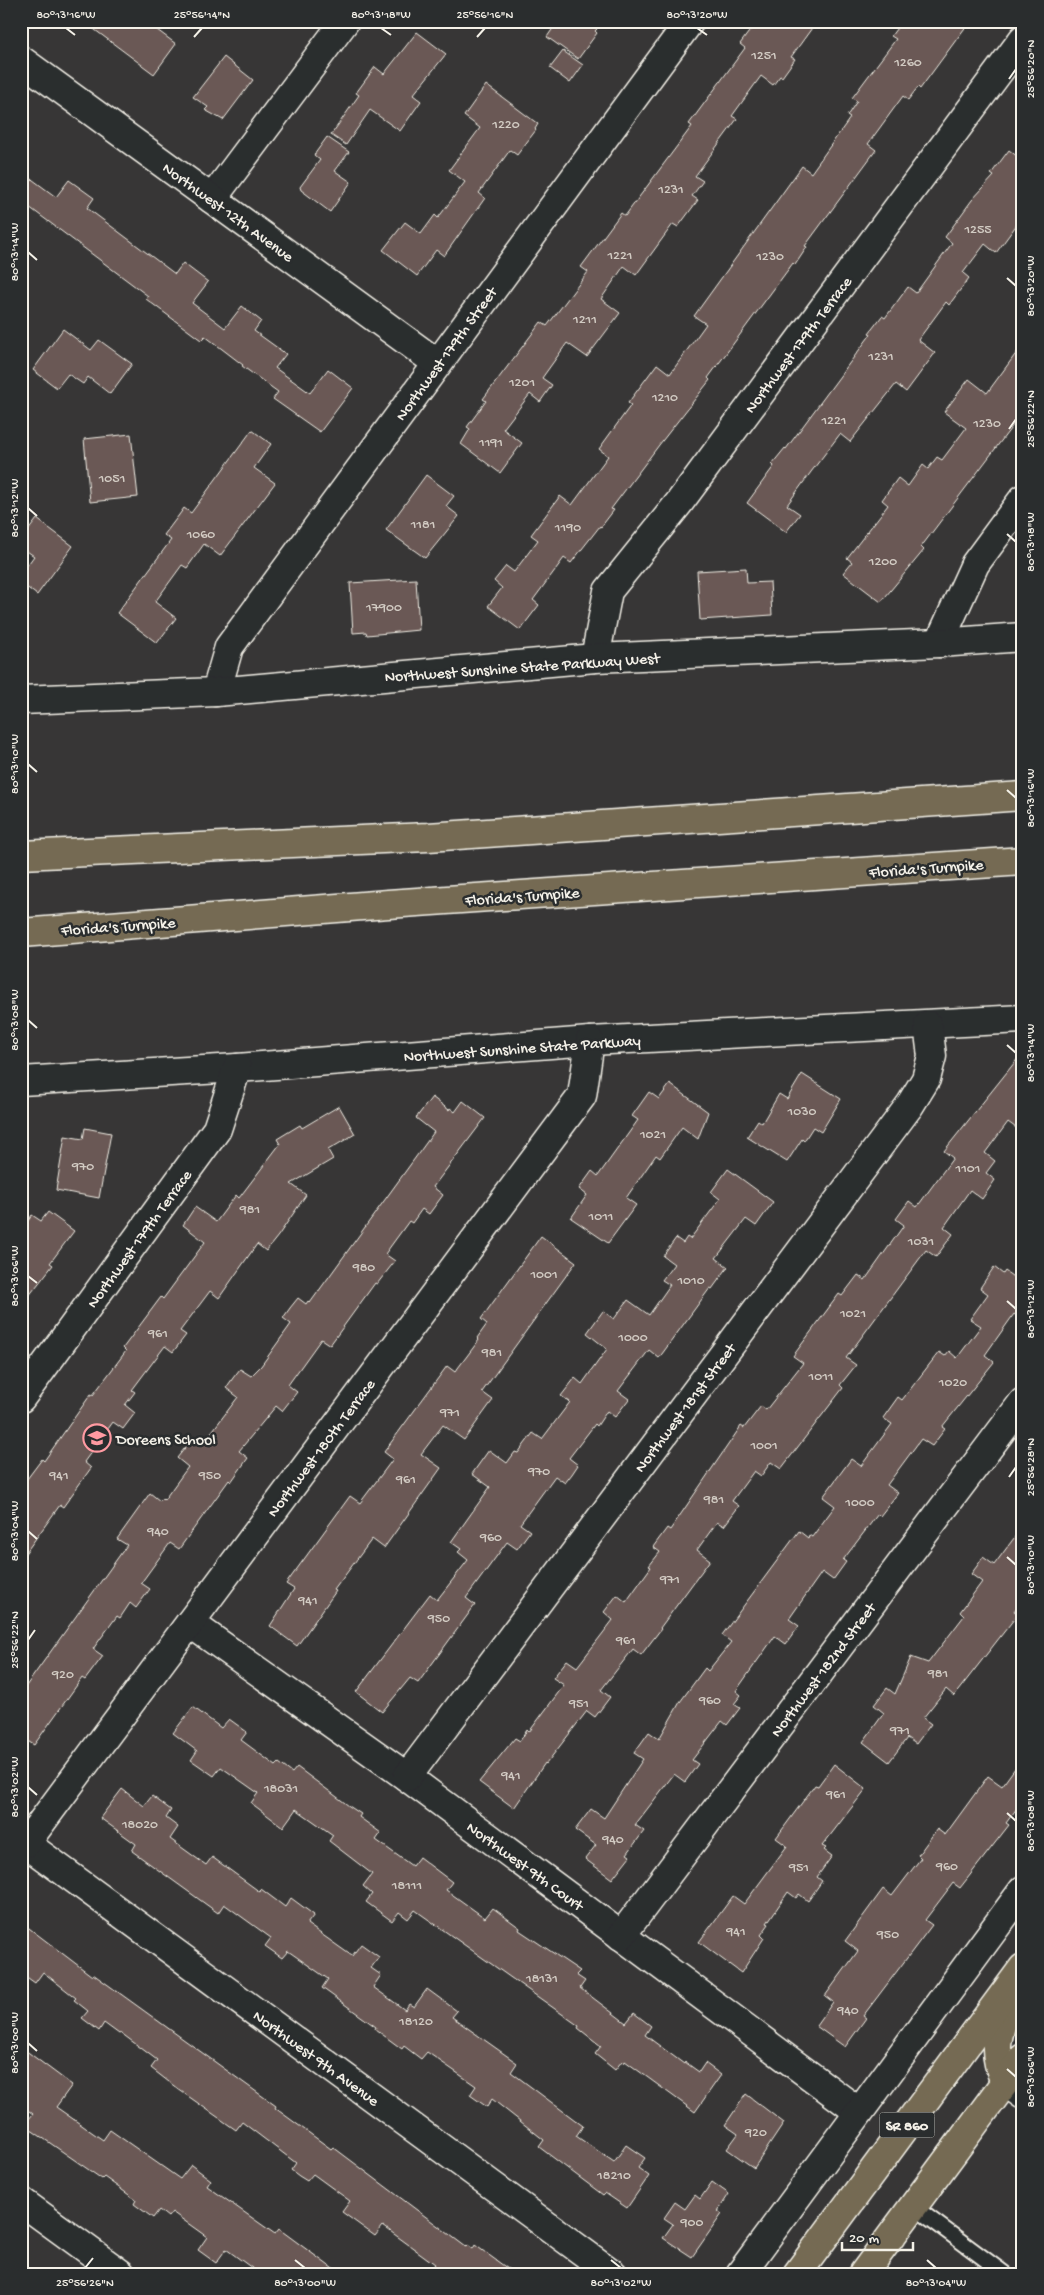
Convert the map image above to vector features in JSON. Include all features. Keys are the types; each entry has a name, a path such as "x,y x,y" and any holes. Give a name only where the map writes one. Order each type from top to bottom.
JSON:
{"main road":[{"path":"21,855 428,837 1023,796"},
{"name":"Florida's Turnpike","path":"21,933 388,904 1023,860"},
{"path":"1014,2089 998,2064 996,2047 1020,1972"},
{"name":"SR 860","path":"797,2274 1020,1972"},
{"name":"SR 860","path":"863,2274 913,2206 1014,2089 1023,2058"}],"street":[{"path":"212,199 345,21"},
{"name":"Northwest 179th Street","path":"216,692 229,647 690,21"},
{"name":"Northwest 179th Terrace","path":"595,658 608,591 679,503 1023,39"},
{"name":"Northwest 12th Avenue","path":"21,60 437,363"},
{"path":"939,644 975,564 1023,499"},
{"name":"Northwest Sunshine State Parkway West","path":"21,700 216,692 595,658 939,644 1023,637"},
{"name":"Northwest Sunshine State Parkway","path":"21,1081 236,1068 590,1042 1023,1020"},
{"name":"Northwest 181st Street","path":"407,1777 910,1105 926,1078 932,1056 928,1025"},
{"name":"Northwest 180th Terrace","path":"24,1842 582,1096 590,1042"},
{"name":"Northwest 179th Terrace","path":"21,1398 217,1129 236,1068"},
{"name":"Northwest 182nd Street","path":"621,1936 1023,1402"},
{"name":"Northwest 9th Court","path":"190,1622 407,1777 859,2112"},
{"name":"Northwest 9th Avenue","path":"24,1842 613,2274"},
{"path":"740,2274 1023,1890"},
{"path":"21,2201 121,2274"}],"lane":[{"path":"913,2206 1005,2274"}],"building":[{"path":"83,21 145,21 176,44 154,74"},
{"path":"558,21 586,21 597,29 595,31 597,33 578,59 547,37"},
{"path":"757,21 817,21 791,57 795,59 782,77 780,76 773,85 761,76 732,116 737,119 695,176 703,181 692,196 698,200 678,227 673,224 636,275 624,266 601,299 620,313 587,357 567,343 542,378 552,385 540,402 530,394 503,429 522,443 500,473 461,444 470,429 467,427 486,401 483,399 541,322 547,326 588,272 581,267 621,213 625,216 692,126 689,124 745,48 740,44"},
{"path":"902,21 970,21 920,89 918,87 908,100 903,96 868,144 876,150 805,246 807,247 795,265 793,263 708,378 710,380 611,509 614,510 601,527 571,563 564,558 533,600 539,605 520,630 488,606 502,588 494,581 506,566 514,572 538,540 531,535 560,496 572,505 608,456 599,449 631,405 628,403 657,364 670,374 706,324 694,316 802,166 811,173 850,118 847,116 857,101 852,98 896,39 891,36"},
{"path":"417,32 446,54 413,95 421,101 400,131 370,110 346,145 331,135 359,95 356,93 375,67 384,74"},
{"path":"563,51 583,65 570,83 550,68"},
{"path":"224,57 253,80 223,120 205,110 208,107 193,97"},
{"path":"486,85 538,124 536,130 517,155 510,150 479,193 485,198 444,256 436,250 417,276 383,250 405,222 421,234 435,215 438,218 465,182 449,170 480,128 464,116"},
{"path":"327,137 349,152 335,171 351,182 330,212 301,190 300,187 320,160 314,155"},
{"path":"1009,150 1023,161 1023,216 996,253 985,244 963,273 969,278 949,305 946,302 918,340 935,353 906,392 896,384 850,442 840,434 811,472 787,505 800,514 786,532 747,503 774,466 772,464 786,449 871,334 869,333 882,316 885,318 908,287 916,293 952,243 945,237 972,200 994,176 991,174"},
{"path":"21,171 56,197 69,180 94,198 87,208 175,274 183,263 208,282 192,303 225,328 242,306 261,321 254,331 286,354 275,368 310,393 328,369 353,388 320,432 273,399 278,392 205,336 201,340 146,299 148,296 21,201"},
{"path":"63,329 91,350 99,340 132,364 110,394 88,377 83,384 68,374 57,388 33,370"},
{"path":"1023,344 1023,412 921,547 924,550 881,602 843,573 852,562 847,558 888,505 882,500 898,478 908,486 923,465 928,469 937,457 942,460 966,428 944,412 969,379 987,393"},
{"path":"252,430 271,444 254,468 275,483 220,556 204,544 187,568 182,565 155,602 176,618 157,643 117,613 171,540 164,535 184,508 191,513"},
{"path":"131,434 138,497 90,502 84,439"},
{"path":"426,475 454,496 446,506 459,516 425,558 386,530"},
{"path":"37,519 73,546 37,595 21,583 21,574 34,556 21,547 21,540"},
{"path":"746,568 747,583 770,582 772,615 700,620 697,571"},
{"path":"416,579 419,630 367,635 366,632 353,633 350,583"},
{"path":"1023,1052 1023,1133 1008,1122 985,1153 995,1161 986,1173 995,1180 982,1199 970,1190 944,1227 953,1234 936,1257 926,1250 846,1358 856,1365 840,1385 843,1388 781,1469 771,1462 761,1476 754,1471 732,1501 739,1506 724,1526 717,1522 697,1550 710,1560 661,1629 641,1655 633,1649 601,1690 610,1697 595,1717 587,1711 545,1763 514,1808 479,1782 515,1738 520,1741 527,1730 529,1732 564,1685 553,1678 567,1660 577,1667 613,1620 604,1612 617,1595 626,1602 660,1552 653,1547 667,1528 670,1530 741,1426 744,1428 761,1406 766,1410 803,1363 793,1356 839,1294 842,1296 858,1275 865,1280 904,1225 896,1219 909,1201 917,1207 953,1158 944,1151"},
{"path":"802,1074 841,1099 821,1132 813,1127 804,1141 802,1139 787,1162 747,1137 758,1120 762,1123 779,1094 787,1099"},
{"path":"670,1084 708,1112 698,1139 682,1127 660,1158 656,1155 626,1198 636,1205 608,1243 571,1218 587,1195 579,1189 592,1171 598,1176 638,1120 632,1116 649,1092 659,1099"},
{"path":"432,1097 449,1110 450,1108 455,1112 463,1101 485,1118 433,1187 443,1195 429,1214 422,1209 412,1223 409,1221 385,1254 395,1261 377,1284 375,1283 330,1345 321,1339 288,1385 297,1392 282,1411 276,1406 239,1451 248,1458 231,1482 229,1480 179,1549 170,1543 141,1583 150,1589 136,1608 130,1603 120,1618 117,1616 93,1649 103,1656 85,1680 82,1678 34,1745 21,1737 21,1693 127,1545 117,1539 150,1493 160,1501 162,1498 164,1500 188,1467 177,1458 192,1439 201,1446 238,1397 226,1388 233,1378 240,1369 251,1376 261,1366 291,1324 283,1318 290,1308 298,1298 306,1304 308,1301 310,1303 434,1132 416,1118"},
{"path":"339,1106 355,1134 328,1150 333,1159 291,1184 306,1195 278,1236 266,1251 257,1244 219,1298 210,1291 180,1331 186,1335 173,1352 165,1346 132,1390 135,1392 125,1405 135,1413 123,1429 113,1422 84,1462 91,1468 63,1507 60,1505 21,1559 21,1487 42,1459 44,1461 91,1394 93,1395 126,1351 123,1348 161,1297 163,1299 205,1242 183,1225 195,1207 216,1222 236,1195 239,1198 280,1144 277,1139 300,1125 302,1128"},
{"path":"85,1128 111,1133 99,1198 56,1190 65,1136 83,1139"},
{"path":"728,1169 773,1202 756,1226 746,1219 716,1258 728,1267 712,1289 710,1288 659,1358 649,1350 618,1391 629,1399 615,1417 607,1411 597,1426 595,1424 569,1458 578,1465 572,1474 565,1483 555,1476 520,1524 530,1531 517,1549 507,1542 466,1598 475,1605 418,1683 410,1678 382,1712 356,1692 430,1594 437,1600 468,1560 458,1552 461,1549 451,1542 490,1487 472,1474 489,1450 507,1463 515,1452 518,1453 533,1433 542,1439 570,1402 561,1396 575,1378 582,1384 607,1349 587,1333 603,1311 614,1319 628,1300 649,1315 670,1285 662,1280 674,1264 663,1256 676,1238 683,1243 687,1237 690,1239 720,1199 711,1192"},
{"path":"48,1212 74,1231 50,1263 53,1265 21,1306 21,1231 32,1215 41,1221"},
{"path":"541,1236 576,1262 482,1392 493,1400 464,1440 443,1425 421,1454 441,1468 384,1548 372,1539 334,1590 336,1591 297,1646 270,1626 294,1589 286,1584 350,1496 360,1503 393,1459 384,1452 447,1366 455,1372 479,1340 477,1338 487,1324 481,1319"},
{"path":"994,1267 1003,1274 1005,1271 1023,1284 1023,1320 1014,1314 985,1355 994,1362 942,1427 945,1429 932,1446 921,1439 887,1485 898,1493 880,1516 878,1514 843,1560 846,1562 833,1580 822,1572 789,1619 799,1626 786,1644 775,1636 736,1691 741,1695 734,1704 740,1708 727,1725 722,1721 692,1760 698,1764 685,1782 674,1774 635,1825 644,1831 627,1854 630,1856 612,1879 585,1859 596,1845 575,1830 591,1809 604,1818 643,1759 634,1753 649,1732 659,1739 680,1702 705,1668 708,1671 731,1642 722,1635 799,1531 808,1538 809,1535 812,1537 835,1506 823,1497 851,1459 861,1466 892,1424 883,1418 898,1397 902,1400 939,1352 945,1356 949,1351 957,1358 981,1326 970,1319 988,1294 980,1288"},
{"path":"1023,1526 1023,1599 1014,1611 1018,1614 954,1696 946,1689 923,1718 931,1724 916,1744 907,1738 889,1762 863,1742 884,1713 874,1705 887,1688 895,1694 911,1657 928,1663 964,1616 960,1612 982,1582 971,1574 983,1557 994,1565"},
{"path":"193,1707 221,1728 229,1719 247,1732 241,1740 276,1766 279,1763 292,1773 297,1767 361,1814 359,1817 381,1833 376,1840 412,1866 419,1857 452,1882 446,1890 485,1918 493,1908 520,1928 519,1930 580,1971 576,1975 585,1981 580,1988 626,2023 634,2013 651,2026 645,2035 684,2064 685,2062 699,2072 705,2063 721,2075 695,2112 625,2061 624,2063 622,2061 615,2070 595,2054 601,2046 578,2028 579,2026 415,1910 408,1919 399,1912 392,1921 366,1902 372,1894 363,1886 372,1874 329,1841 333,1835 296,1809 283,1827 251,1803 258,1793 221,1767 214,1776 191,1760 197,1751 173,1733"},
{"path":"1023,1757 1023,1800 1006,1823 1009,1825 960,1888 953,1883 925,1920 932,1925 863,2016 866,2018 845,2047 816,2026 833,2002 825,1996 858,1951 845,1941 883,1889 892,1896 921,1858 918,1855 937,1829 945,1835 988,1776 1002,1786"},
{"path":"834,1764 866,1789 822,1846 832,1856 817,1877 822,1881 808,1901 799,1894 796,1898 788,1892 767,1923 769,1924 761,1935 764,1938 741,1973 699,1942 733,1896 744,1904 787,1846 776,1838 815,1785 818,1786"},
{"path":"122,1789 144,1806 152,1796 171,1810 166,1818 178,1827 170,1839 206,1865 212,1857 260,1892 261,1889 285,1907 291,1898 314,1915 307,1924 352,1956 361,1944 379,1957 371,1968 381,1975 373,1987 405,2010 409,2004 414,2007 427,1989 457,2011 452,2017 517,2063 511,2072 583,2126 576,2136 614,2162 626,2145 645,2158 638,2168 649,2176 627,2208 605,2193 603,2195 539,2147 544,2140 492,2099 487,2107 470,2095 476,2086 427,2052 421,2059 404,2046 402,2049 375,2029 376,2027 322,1988 328,1979 288,1951 282,1958 265,1946 271,1938 224,1904 218,1913 132,1851 136,1844 100,1818"},
{"path":"21,1922 92,1976 93,1974 276,2106 275,2108 331,2149 333,2147 466,2247 468,2245 473,2249 475,2245 515,2274 428,2274 435,2264 383,2226 375,2236 342,2212 350,2201 313,2174 307,2181 299,2176 291,2170 296,2163 242,2122 236,2130 178,2089 151,2068 157,2060 121,2033 119,2034 104,2023 99,2031 82,2018 88,2011 74,2000 76,1998 43,1972 35,1983 21,1973"},
{"path":"21,2047 72,2085 56,2107 103,2140 110,2130 180,2179 191,2165 211,2180 207,2186 275,2234 279,2229 340,2274 260,2274 226,2249 216,2263 198,2250 207,2237 172,2212 168,2217 159,2210 153,2218 134,2204 136,2200 24,2125 33,2114 21,2105"},
{"path":"746,2094 784,2123 754,2168 727,2149 738,2134 725,2125"},
{"path":"712,2182 729,2194 718,2211 722,2214 692,2257 663,2238 673,2224 664,2218 675,2202 685,2209 695,2195 700,2199"}],"place":[{"name":"Doreens School","path":"97,1438"}]}
